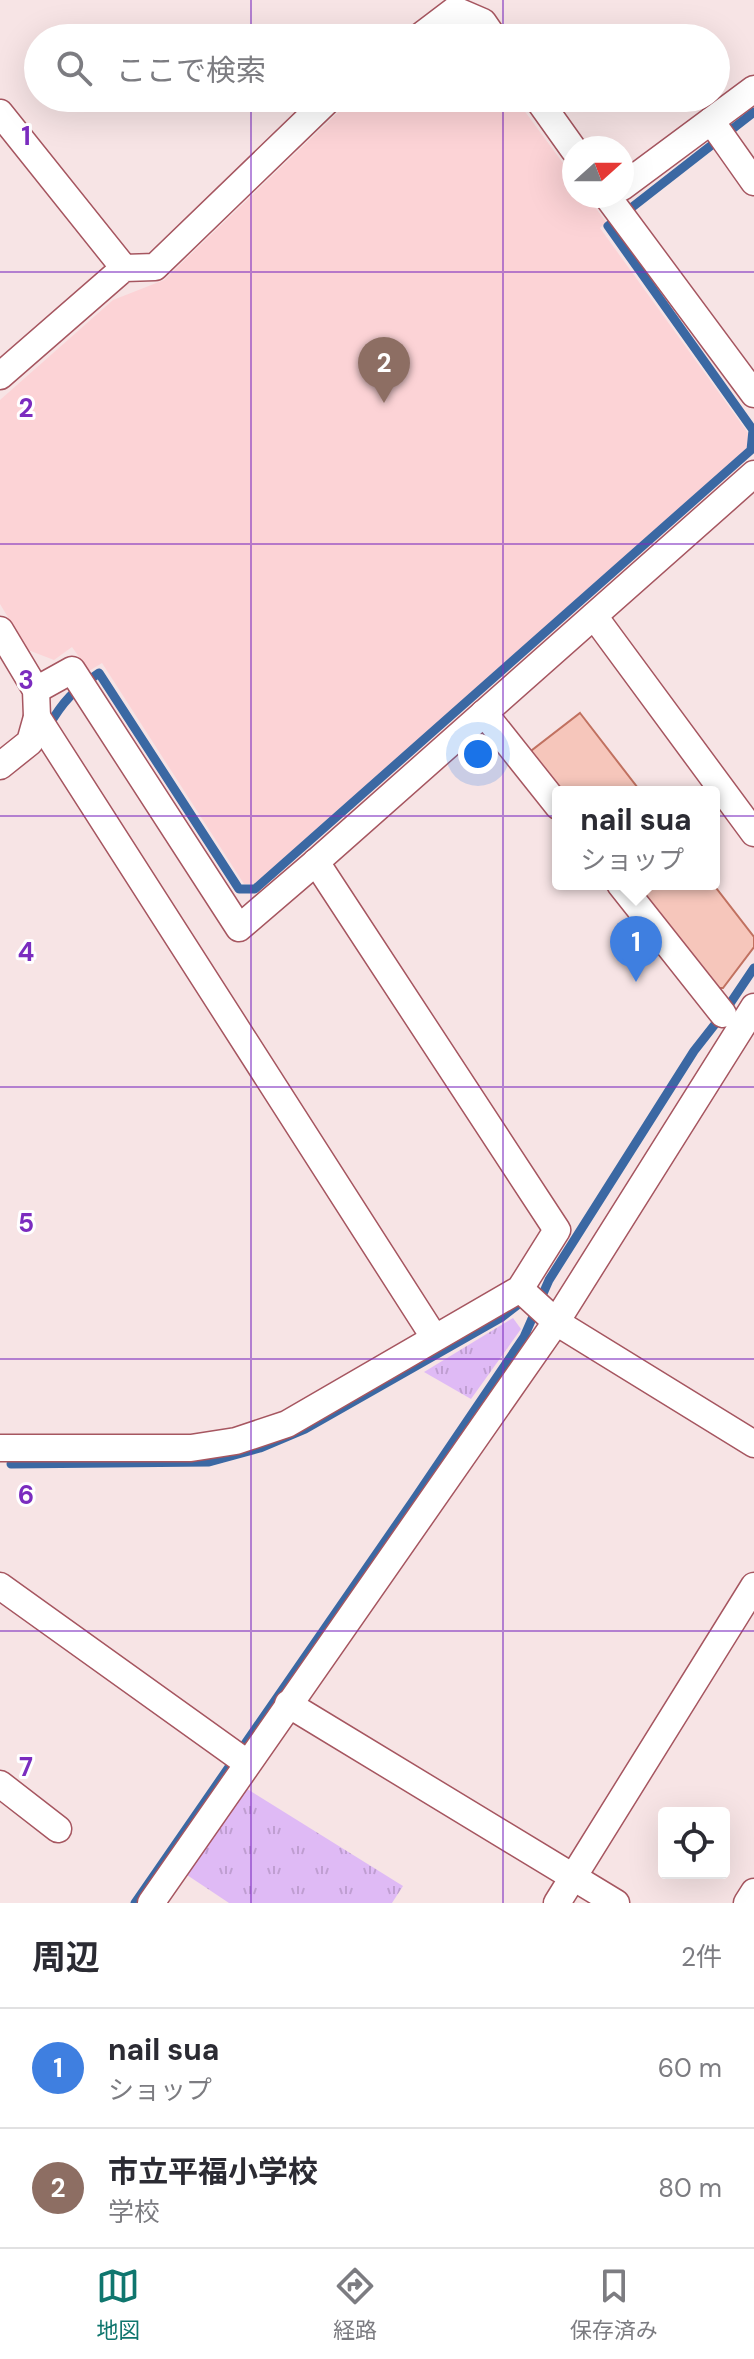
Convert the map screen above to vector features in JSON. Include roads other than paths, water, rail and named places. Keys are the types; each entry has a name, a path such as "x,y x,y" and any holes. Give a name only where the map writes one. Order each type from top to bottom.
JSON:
{"street":[{"path":"436,24 455,10 484,24"},
{"path":"634,189 718,131 754,89"},
{"path":"0,376 124,268 155,267 316,112"},
{"path":"547,112 564,136"},
{"path":"0,113 124,268"},
{"path":"718,131 754,182"},
{"path":"619,208 754,394"},
{"path":"36,690 72,670 239,928 754,474"},
{"path":"594,616 719,786"},
{"path":"0,630 36,690 43,726 434,1337"},
{"path":"484,713 552,798"},
{"path":"0,766 30,742 43,726"},
{"path":"720,787 754,833"},
{"path":"316,862 557,1230 537,1304"},
{"path":"625,890 723,1014"},
{"path":"151,1903 239,1758 288,1704 537,1304 754,1007"},
{"path":"0,1448 191,1448 236,1441 287,1424 434,1337 537,1304"},
{"path":"537,1304 754,1444"},
{"path":"0,1586 239,1758"},
{"path":"557,1903 754,1586"},
{"path":"288,1704 616,1903"},
{"path":"0,1784 58,1829"},
{"path":"747,1903 754,1892"}],"waterway":[{"path":"48,727 70,697 99,673 239,889 255,889 751,450 753,430 608,226 754,112"},
{"path":"135,1903 524,1337 549,1280 694,1051 754,968"},
{"path":"11,1464 209,1462 260,1448 305,1429 502,1317 524,1300"}],"place":[{"name":"市立平福小学校","path":"384,403"},
{"name":"nail sua","path":"636,982"}]}
